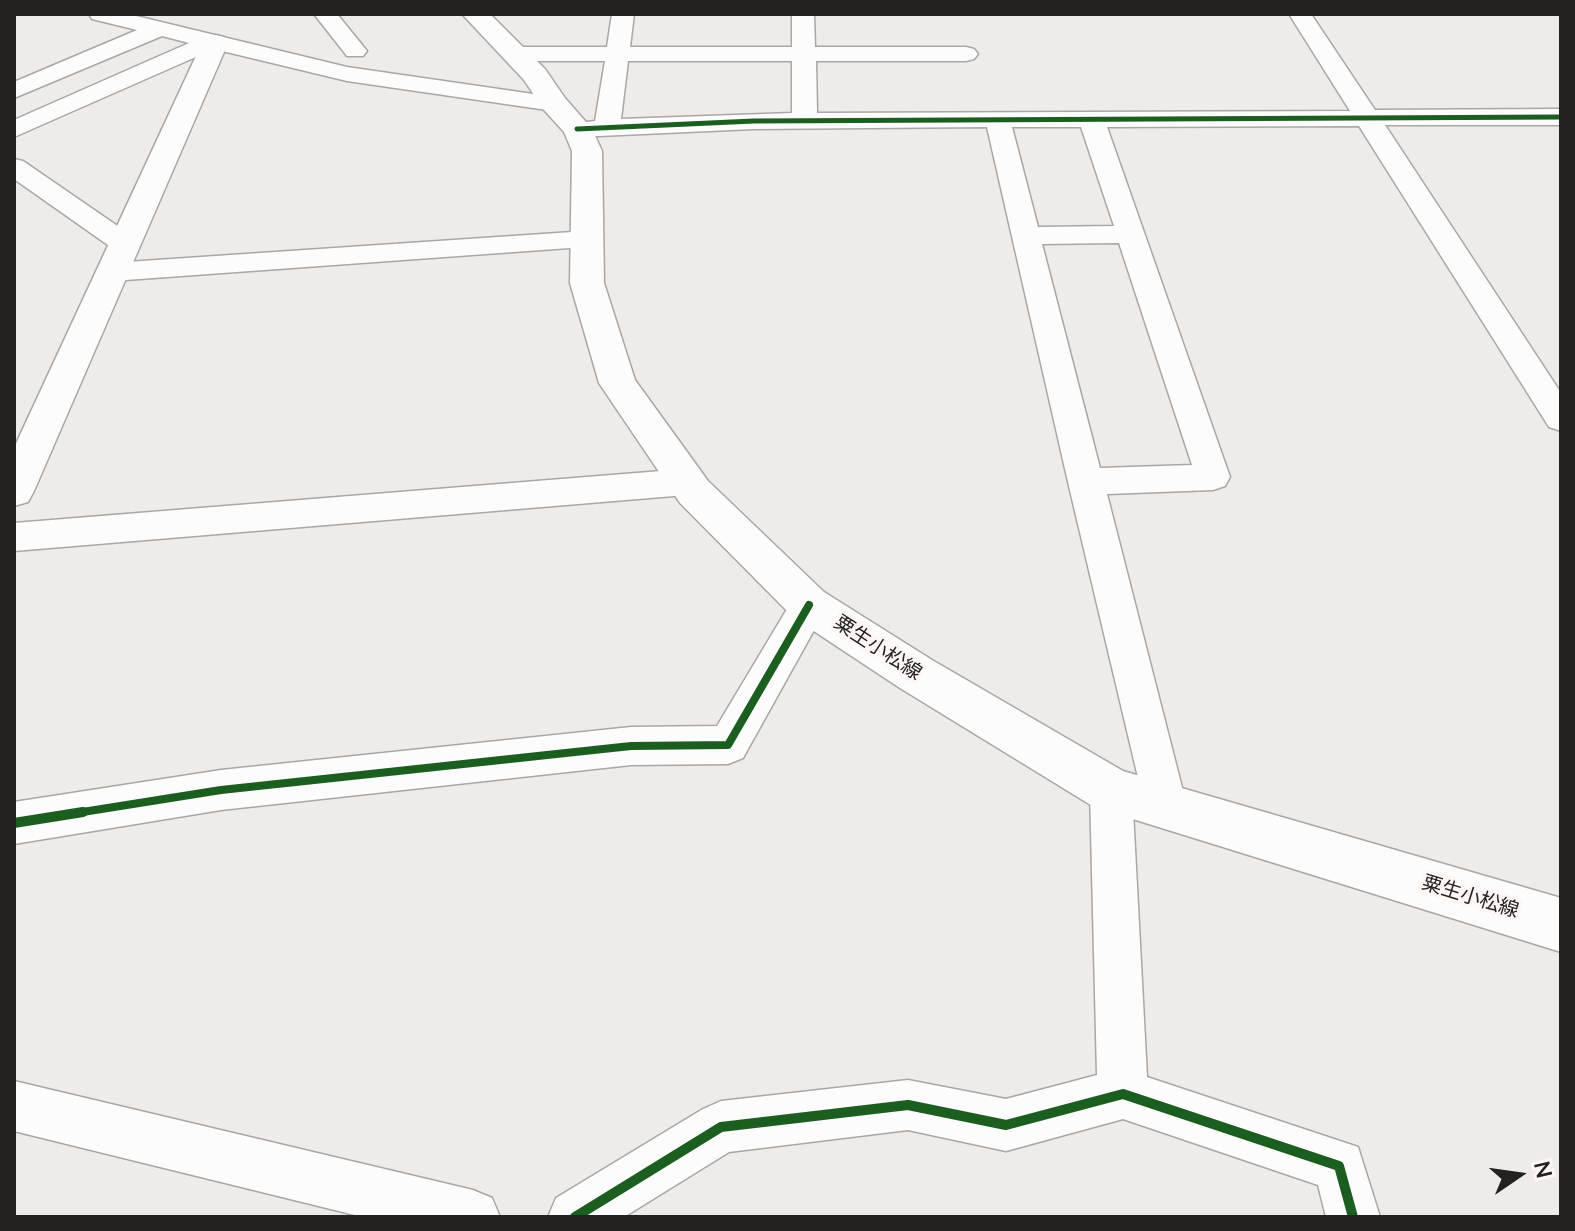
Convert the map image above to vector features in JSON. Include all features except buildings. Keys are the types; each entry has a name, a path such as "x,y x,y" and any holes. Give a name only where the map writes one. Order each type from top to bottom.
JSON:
{"main road":[{"name":"粟生小松線","path":"475,14 579,120 587,151 587,283 617,383 686,482 809,605 916,674 1111,791 1561,925"},
{"path":"14,491 22,450 119,258 213,43"}],"street":[{"path":"100,14 156,21 213,43 347,74 579,120 805,122 1561,117"},
{"path":"325,14 355,51"},
{"path":"579,120 618,55 623,14"},
{"path":"803,14 805,122"},
{"path":"1300,14 1561,419"},
{"path":"14,91 156,21"},
{"path":"14,129 213,43"},
{"path":"514,54 966,54"},
{"path":"998,121 1166,807"},
{"path":"1085,482 1213,477 1092,121"},
{"path":"14,167 119,258 587,240"},
{"path":"1025,236 1131,234"},
{"path":"14,537 686,482"},
{"path":"14,823 237,788 631,746 728,745 809,605"},
{"path":"1111,791 1123,1094"},
{"path":"575,1217 721,1127 908,1105 1006,1125 1123,1094 1339,1166 1353,1217"},
{"path":"14,1106 473,1217"}],"cycle path":[{"path":"577,129 754,121 1561,117"},
{"path":"14,823 221,790 631,746 728,745 809,605"},
{"path":"575,1217 721,1127 908,1105 1006,1125 1123,1094 1339,1166 1353,1217"}]}
